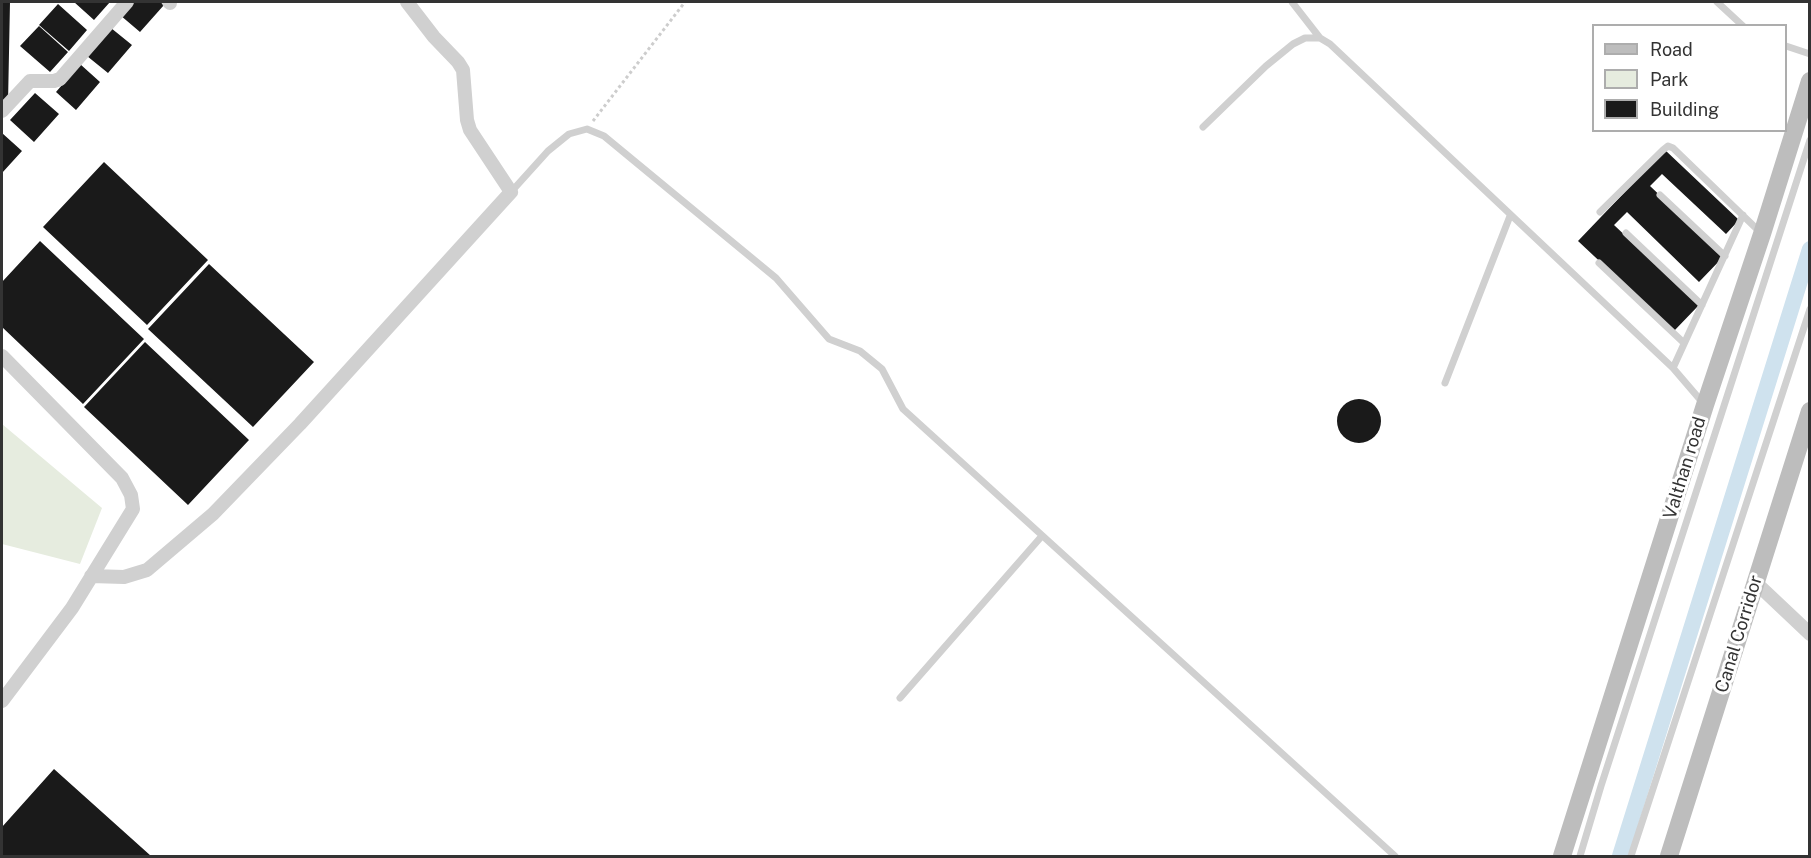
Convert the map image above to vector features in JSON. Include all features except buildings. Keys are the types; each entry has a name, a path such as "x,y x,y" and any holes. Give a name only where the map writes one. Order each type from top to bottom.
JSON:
{"main road":[{"name":"Valthan road","path":"1562,856 1809,81"},
{"name":"Canal Corridor","path":"1670,856 1809,411"}],"street":[{"path":"2,111 30,81 60,79 127,2"},
{"path":"91,576 124,577 147,570 213,514 300,424 511,192 470,130 466,120 463,70 434,38 407,2"},
{"path":"2,356 122,478 131,495 132,509 72,608 2,701"},
{"path":"1755,582 1809,634"}],"lane":[{"path":"1292,2 1320,38 1672,368 1705,405"},
{"path":"1718,2 1741,24"},
{"path":"1203,127 1266,66 1293,44 1305,38 1320,38"},
{"path":"1787,47 1809,54"},
{"path":"511,192 555,145 569,134 587,129 604,136 776,278 829,339 860,351 882,369 903,409 1041,537 1395,856"},
{"path":"1580,856 1809,140"},
{"path":"1600,212 1668,147 1673,148 1762,234"},
{"path":"1660,195 1725,256"},
{"path":"1672,368 1743,215"},
{"path":"1445,383 1510,216"},
{"path":"1626,233 1702,305"},
{"path":"1599,263 1684,343"},
{"path":"1631,856 1809,309"},
{"path":"900,698 1041,537"}],"path":[{"path":"587,129 686,2"}],"green space":[{"path":"2,424 102,508 80,564 2,544"}],"waterway":[{"path":"1620,856 1810,249"}]}
